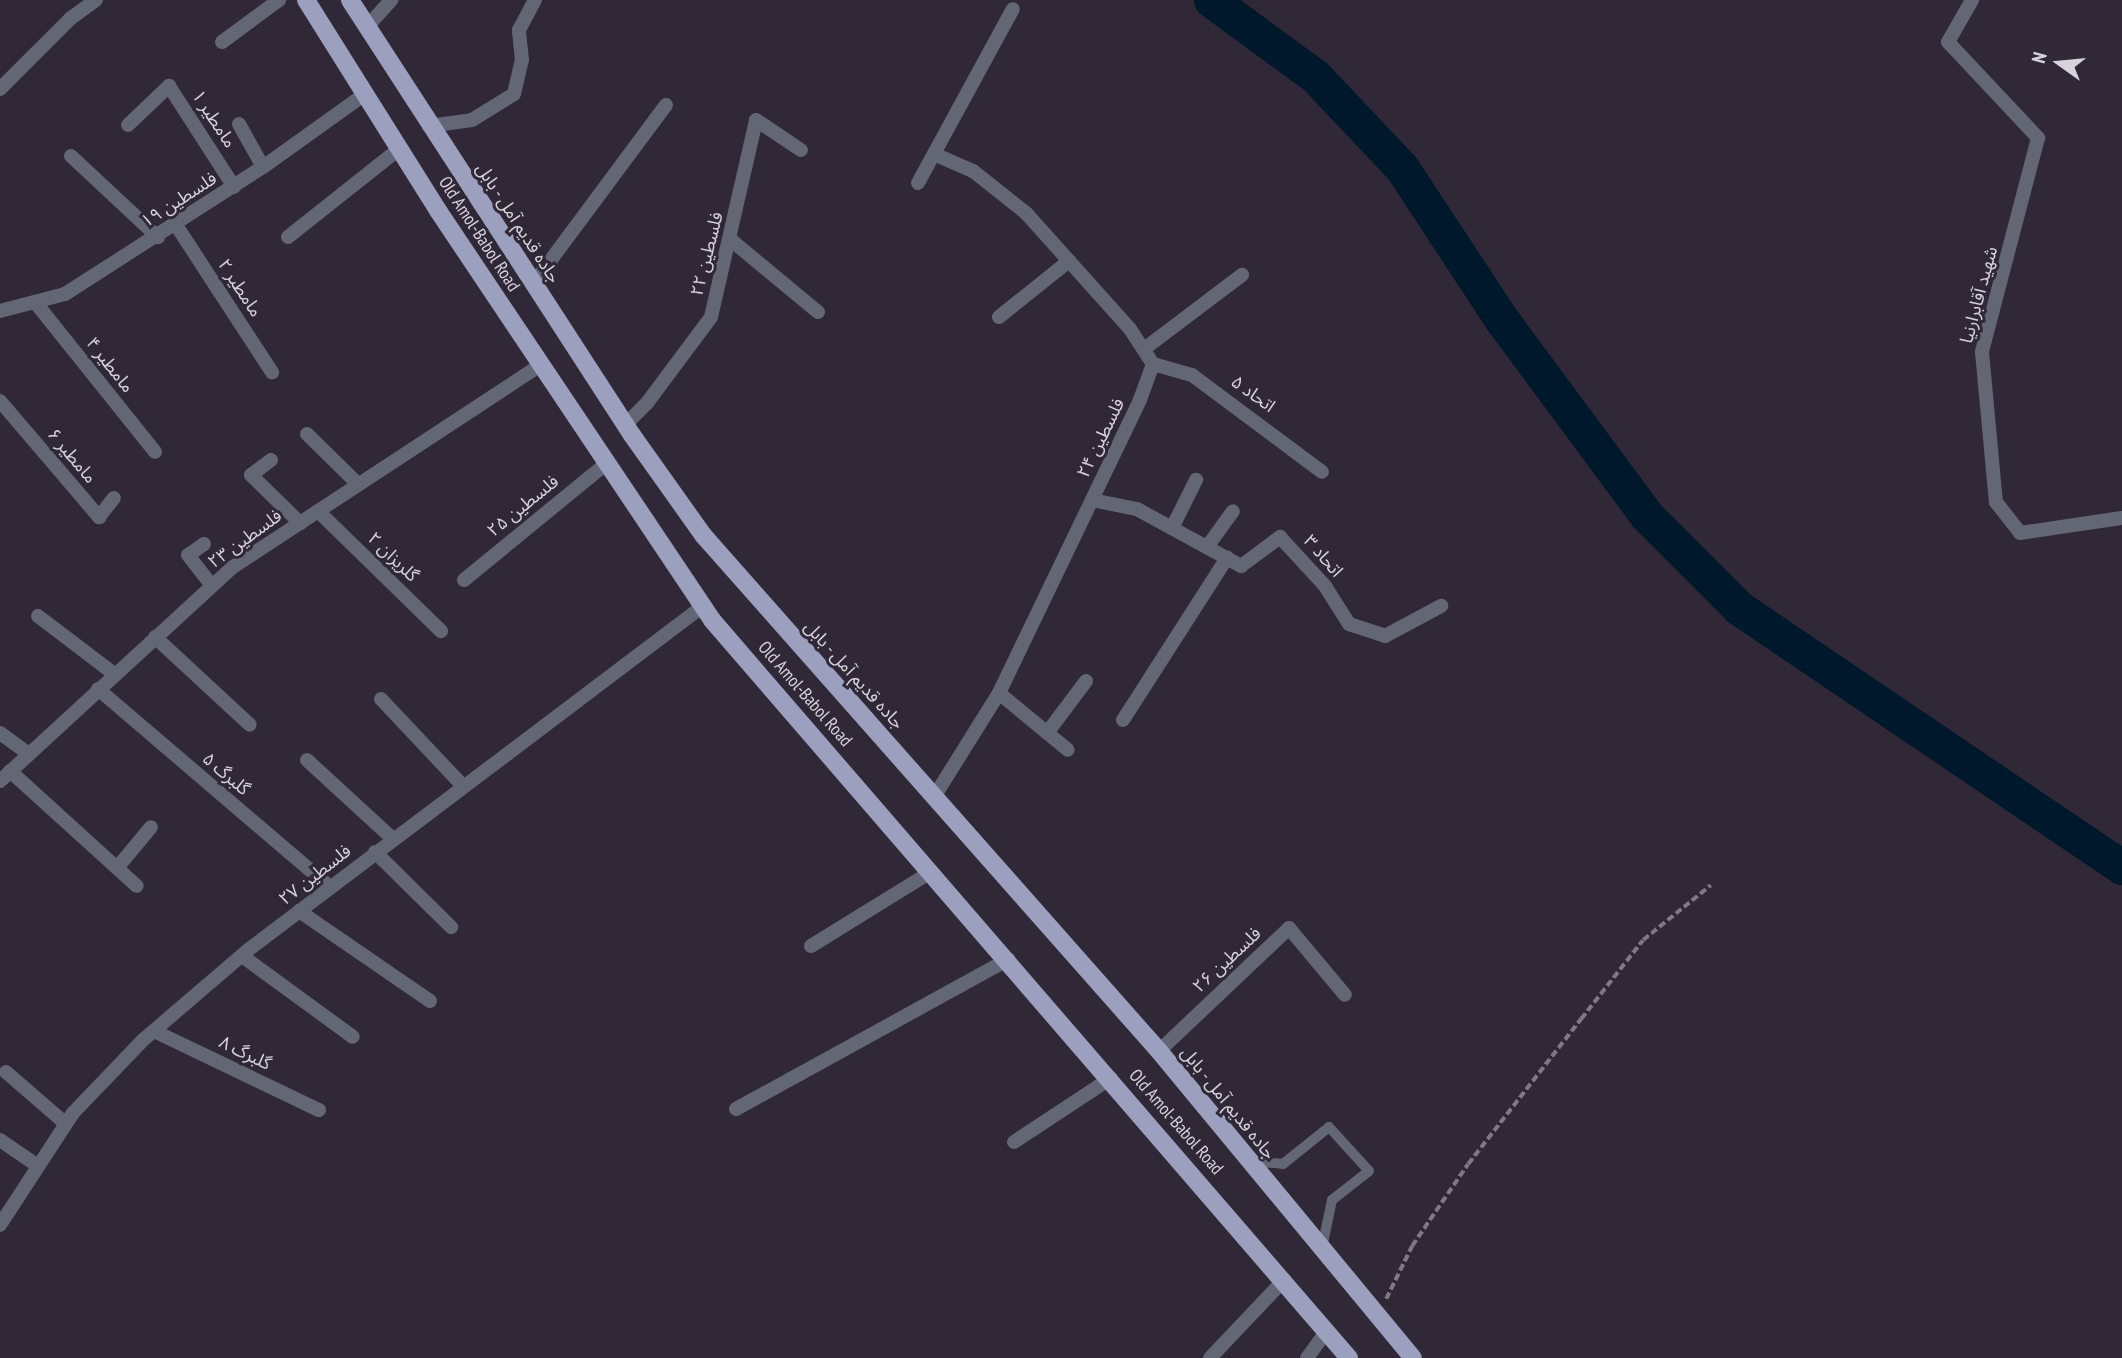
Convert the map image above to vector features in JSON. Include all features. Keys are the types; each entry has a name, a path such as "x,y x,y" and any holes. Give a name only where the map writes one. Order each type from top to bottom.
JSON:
{"main road":[{"name":"Old Amol-Babol Road","path":"306,0 399,149 703,606 1349,1358"},
{"name":"جاده قدیم آمل - بابل","path":"350,0 429,126 625,424 703,535 1159,1051 1246,1161 1413,1358"}],"street":[{"path":"0,89 71,18 96,0"},
{"path":"222,42 279,0"},
{"path":"366,28 391,0"},
{"path":"429,126 472,120 514,94 523,61 519,30 535,0"},
{"name":"شهید آقابرارنیا","path":"1972,0 1948,42 2038,138 1983,352 1996,502 2020,533 2122,518"},
{"path":"918,183 1013,9"},
{"name":"مامطیر ۱","path":"128,125 169,86 234,187"},
{"name":"فلسطین ۱۹","path":"2,314 65,294 234,187 365,94"},
{"path":"533,284 666,105"},
{"name":"فلسطین ۲۲","path":"625,424 647,404 711,317 757,120 801,149"},
{"path":"239,124 263,167"},
{"path":"289,237 399,149"},
{"path":"934,154 984,179 1026,213 1144,349 1153,364"},
{"path":"71,156 158,237"},
{"name":"مامطیر ۲","path":"176,225 272,372"},
{"path":"731,240 818,312"},
{"path":"999,317 1069,261"},
{"path":"1144,349 1242,275"},
{"name":"مامطیر ۴","path":"36,302 155,452"},
{"name":"اتحاد ۵","path":"1153,364 1192,375 1244,410 1322,472"},
{"name":"فلسطین ۲۴","path":"934,797 999,693 1092,500 1153,364"},
{"name":"فلسطین ۲۳","path":"5,776 212,586 358,484 541,365"},
{"name":"مامطیر ۶","path":"0,401 99,517 114,498"},
{"path":"307,434 358,484"},
{"path":"271,460 251,475 300,523"},
{"name":"فلسطین ۲۵","path":"464,580 607,463"},
{"path":"1172,528 1196,480"},
{"path":"1092,500 1137,509 1227,558 1123,720"},
{"name":"گلریزان ۲","path":"318,511 441,631"},
{"path":"1207,547 1233,511"},
{"name":"اتحاد ۳","path":"1227,558 1241,566 1280,537 1325,586 1349,624 1385,636 1441,606"},
{"path":"204,544 188,555 212,586"},
{"name":"فلسطین ۲۷","path":"0,1225 66,1124 154,1031 242,956 375,852 703,606"},
{"path":"38,616 114,674"},
{"path":"155,637 250,725"},
{"path":"1048,733 1086,681"},
{"name":"گلبرگ ۵","path":"98,689 330,887"},
{"path":"999,693 1069,750"},
{"path":"381,699 462,785"},
{"path":"0,733 29,754"},
{"path":"307,760 393,839"},
{"path":"5,776 137,886"},
{"path":"117,868 151,828"},
{"path":"375,852 451,927"},
{"path":"811,946 931,872"},
{"path":"299,911 430,1001"},
{"name":"فلسطين ٢۶","path":"1159,1051 1289,928 1345,995"},
{"path":"242,956 353,1037"},
{"path":"736,1109 1009,959"},
{"name":"گلبرگ ۸","path":"154,1031 319,1110"},
{"path":"6,1072 66,1124"},
{"path":"1014,1142 1111,1079"},
{"path":"0,1140 38,1166"},
{"path":"1210,1358 1284,1280"},
{"path":"1307,1358 1327,1330"}],"lane":[{"path":"1246,1161 1283,1164 1329,1127 1352,1151 1369,1171 1332,1200 1321,1248"}],"path":[{"path":"1380,1318 1390,1284 1412,1246 1478,1150 1643,940 1711,885"}],"waterway":[{"path":"1211,0 1315,76 1402,168 1502,320 1647,516 1739,608 2122,867"}]}
